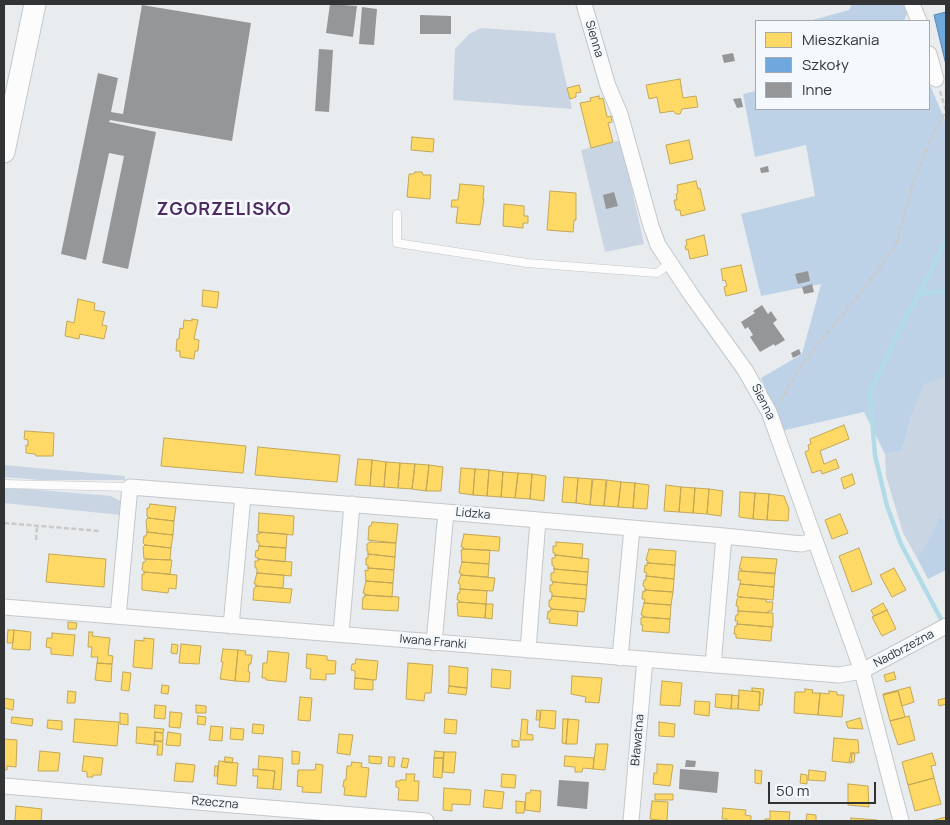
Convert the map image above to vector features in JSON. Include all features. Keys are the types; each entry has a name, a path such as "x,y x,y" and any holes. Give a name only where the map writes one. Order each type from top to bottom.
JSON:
{"street":[{"path":"4,152 35,4"},
{"name":"Sienna","path":"584,4 608,86 620,114 658,245 746,370 769,412 862,671 901,821"},
{"path":"912,4 919,20"},
{"path":"930,57 936,78"},
{"path":"118,616 130,487"},
{"name":"Lidzka","path":"130,487 352,504 802,544 815,540"},
{"path":"231,626 243,496"},
{"path":"341,634 352,504"},
{"path":"434,643 446,512"},
{"path":"528,650 538,520"},
{"path":"620,658 632,528"},
{"path":"713,665 724,536"},
{"name":"Iwana Franki","path":"4,607 839,675 862,671"},
{"name":"Nadbrzeżna","path":"862,671 942,628"},
{"name":"Bławatna","path":"631,821 645,660"},
{"name":"Rzeczna","path":"4,786 426,821"}],"lane":[{"path":"398,214 397,243 527,263 657,273 670,263"},
{"path":"4,484 130,487"}],"path":[{"path":"769,412 780,401 802,364 865,287 896,245 914,180 936,128 946,111 936,78"},
{"path":"4,523 100,531"},
{"path":"36,540 37,526"}],"shaded area":[{"path":"852,4 907,4 909,9 904,20 813,20 849,10"},
{"path":"481,28 555,33 572,109 453,100 455,49 469,34"},
{"path":"930,85 946,122 946,377 924,384 912,415 902,451 885,454 864,412 781,431 761,378 802,354 821,284 761,296 741,214 815,196 806,145 755,157 743,94 755,91 755,110 930,110"},
{"path":"621,140 644,244 605,252 581,150"},
{"path":"946,377 946,518 938,517 932,534 917,558 903,533 886,476 885,454 902,451 912,415 924,383"},
{"path":"4,465 125,476 125,480 40,480 4,477"},
{"path":"5,487 111,496 122,502 121,515 4,503"},
{"path":"938,517 946,518 946,570 928,579 917,558 932,534"}],"building: Mieszkania":[{"path":"680,79 683,98 696,96 698,107 682,109 680,114 676,114 673,111 660,113 657,97 649,99 646,85"},
{"path":"579,85 581,92 576,93 576,97 570,99 567,88"},
{"path":"599,96 599,99 603,98 607,117 611,116 612,122 608,123 613,142 591,148 580,103 591,101 590,98"},
{"path":"412,137 434,139 433,152 411,150"},
{"path":"689,140 693,159 670,164 666,145"},
{"path":"415,172 431,175 430,199 407,197 409,174 414,174"},
{"path":"696,181 698,189 700,188 705,210 681,216 680,210 676,210 674,200 677,200 677,185"},
{"path":"460,184 484,186 480,225 456,223 458,207 451,207 452,200 458,200"},
{"path":"550,191 576,193 576,220 574,220 573,232 547,230"},
{"path":"504,204 524,206 524,216 528,216 528,223 523,223 523,228 503,226"},
{"path":"704,235 708,255 690,259 688,249 686,250 685,246 687,245 686,240"},
{"path":"741,265 747,291 726,296 724,287 727,286 725,280 723,281 721,269"},
{"path":"203,290 219,292 217,308 202,306"},
{"path":"78,299 95,303 94,310 105,312 102,325 107,326 104,339 80,334 79,339 65,336 67,321 74,323"},
{"path":"192,319 198,320 194,339 199,340 198,351 195,351 194,359 180,357 180,351 176,351 177,339 179,339 180,328 183,329 184,320 192,321"},
{"path":"844,425 849,439 820,451 824,464 836,459 839,468 822,474 821,470 812,473 805,452 809,450 810,439"},
{"path":"25,431 54,433 53,456 36,456 35,454 26,453 28,440 24,439"},
{"path":"164,438 246,446 243,473 161,466"},
{"path":"258,447 340,455 337,482 255,475"},
{"path":"358,459 372,460 370,486 355,485"},
{"path":"372,460 386,462 384,487 370,486"},
{"path":"386,462 400,463 398,488 384,487"},
{"path":"400,463 415,464 412,489 398,488"},
{"path":"415,464 429,465 426,491 412,489"},
{"path":"429,465 443,467 441,491 426,491"},
{"path":"461,468 475,469 473,495 459,493"},
{"path":"475,469 489,470 487,496 473,495"},
{"path":"489,470 503,472 501,497 487,496"},
{"path":"503,472 518,473 515,498 501,497"},
{"path":"518,473 532,474 530,499 515,498"},
{"path":"532,474 546,476 544,501 530,499"},
{"path":"852,474 855,484 844,489 841,478"},
{"path":"564,477 578,478 576,503 562,502"},
{"path":"578,478 592,479 590,505 576,503"},
{"path":"593,479 606,480 604,506 590,505"},
{"path":"607,480 621,482 618,507 604,506"},
{"path":"621,482 635,483 633,508 618,507"},
{"path":"635,483 649,485 647,509 633,508"},
{"path":"666,485 681,487 679,512 664,511"},
{"path":"681,487 695,488 693,513 679,512"},
{"path":"695,488 709,489 707,514 693,513"},
{"path":"709,489 723,491 721,516 707,514"},
{"path":"740,492 755,493 753,519 739,517"},
{"path":"755,493 769,494 767,520 753,519"},
{"path":"769,494 784,496 789,509 788,521 767,520"},
{"path":"150,504 176,507 174,521 148,518 147,508 149,508"},
{"path":"259,513 294,516 293,535 258,532"},
{"path":"840,514 848,533 832,539 825,520"},
{"path":"148,518 174,521 173,535 147,532 146,520"},
{"path":"372,522 398,524 396,543 368,540 369,526 371,526"},
{"path":"147,532 173,535 171,548 145,545 143,543 144,536 146,536"},
{"path":"260,532 287,534 286,548 259,546 257,534 260,534"},
{"path":"464,534 500,537 499,551 463,549 461,547"},
{"path":"370,542 396,543 395,557 368,554 367,544"},
{"path":"556,542 583,544 582,558 555,555 553,553 553,546 556,546"},
{"path":"145,545 171,548 170,560 144,559 143,547"},
{"path":"259,546 286,548 285,562 258,559 255,557"},
{"path":"859,548 872,584 852,592 839,556"},
{"path":"649,549 676,551 675,565 648,563 646,560"},
{"path":"461,550 490,550 489,564 462,562"},
{"path":"49,554 106,559 104,587 46,582"},
{"path":"368,554 395,557 394,570 368,568 366,558 368,558"},
{"path":"555,555 589,559 588,572 554,569 552,558 555,558"},
{"path":"742,557 777,559 775,574 741,571 742,569 739,569"},
{"path":"146,559 172,560 170,574 144,572 142,570 143,562"},
{"path":"258,559 292,562 291,576 257,573 255,561 258,561"},
{"path":"462,562 489,564 488,577 461,575 459,573"},
{"path":"647,563 675,565 674,579 646,576 647,573 644,572"},
{"path":"368,568 394,570 393,583 366,581 365,570 368,571"},
{"path":"894,568 906,590 892,597 880,575"},
{"path":"554,569 588,572 587,585 553,582 551,581 551,573 554,573"},
{"path":"739,571 775,573 774,587 740,584 741,580 738,580"},
{"path":"144,572 177,575 176,589 169,588 168,593 142,590 142,574 144,575"},
{"path":"257,573 284,575 283,588 256,586 254,584"},
{"path":"461,575 495,578 493,591 460,589 460,584 458,583"},
{"path":"646,576 674,579 673,592 645,590 643,586"},
{"path":"366,581 393,583 392,597 365,595 363,593"},
{"path":"553,582 587,585 586,599 552,596 550,585"},
{"path":"740,584 774,587 773,600 739,597 737,596"},
{"path":"256,586 292,589 290,603 253,600 254,588"},
{"path":"460,589 487,591 486,604 459,602 457,600"},
{"path":"645,590 673,592 671,605 644,603 645,599 642,599 643,591 645,592"},
{"path":"365,595 399,597 398,611 362,609 363,597"},
{"path":"552,596 586,599 584,612 551,609 549,607 549,600 551,600"},
{"path":"739,597 766,599 766,602 773,602 772,611 768,611 768,613 738,611 738,606 736,606"},
{"path":"457,603 486,604 485,618 458,616"},
{"path":"644,603 671,605 670,619 643,617 641,615"},
{"path":"883,603 887,610 874,616 871,610"},
{"path":"486,604 493,604 492,619 485,618"},
{"path":"551,609 578,611 577,626 549,623 550,619 547,619 548,611 550,612"},
{"path":"887,610 896,629 882,636 872,617"},
{"path":"738,611 773,613 773,627 737,624 738,621 735,621"},
{"path":"641,618 670,619 669,633 642,631"},
{"path":"68,622 77,623 76,629 68,629"},
{"path":"737,624 772,627 771,641 736,638 736,634 734,634"},
{"path":"8,630 14,630 13,643 7,643"},
{"path":"14,630 31,632 30,650 12,649"},
{"path":"89,632 93,632 92,636 110,638 108,655 113,656 112,664 97,663 98,657 91,657 92,647 88,647"},
{"path":"52,633 75,635 73,656 51,654 51,648 46,647 47,638 52,638"},
{"path":"144,638 154,639 152,669 133,667 135,640 144,641"},
{"path":"172,644 178,645 177,654 171,653"},
{"path":"181,644 201,646 199,664 179,663"},
{"path":"223,649 238,650 235,681 220,679"},
{"path":"238,650 246,651 245,655 252,655 248,672 250,672 249,682 235,681"},
{"path":"268,651 289,653 286,682 262,678 263,663 267,663"},
{"path":"307,654 327,656 327,660 336,661 335,674 326,674 326,680 310,679 311,669 306,668"},
{"path":"356,659 378,661 376,680 355,678 355,671 351,670 352,664 355,664"},
{"path":"97,663 112,664 111,682 95,680"},
{"path":"408,663 433,665 431,693 425,693 424,701 406,699"},
{"path":"449,666 468,668 467,688 449,686"},
{"path":"492,669 511,671 510,689 491,687"},
{"path":"123,672 131,673 129,691 121,690"},
{"path":"894,672 896,679 886,682 884,675"},
{"path":"572,676 602,678 599,703 585,702 586,697 571,694"},
{"path":"355,678 373,680 373,690 354,689"},
{"path":"662,681 682,683 680,706 660,705"},
{"path":"162,685 169,686 168,694 161,693"},
{"path":"449,686 467,688 466,695 448,693"},
{"path":"910,687 914,702 902,706 898,691 883,695 883,694"},
{"path":"752,688 764,689 762,705 759,705 760,692 752,691"},
{"path":"805,689 813,690 812,693 820,693 818,715 794,713 795,692 805,692"},
{"path":"739,690 760,692 759,711 738,709"},
{"path":"68,691 76,692 75,703 67,703"},
{"path":"829,691 837,692 837,695 844,695 842,717 818,715 820,693 829,694"},
{"path":"898,691 905,717 890,721 883,695"},
{"path":"716,694 732,695 731,709 715,707"},
{"path":"732,695 739,696 738,709 731,709"},
{"path":"300,697 312,698 310,721 298,720"},
{"path":"4,698 14,700 13,710 4,708"},
{"path":"946,698 946,704 939,706 938,700"},
{"path":"695,701 710,702 709,716 694,714"},
{"path":"155,705 166,706 165,719 154,718"},
{"path":"196,705 206,706 206,713 196,713"},
{"path":"537,710 540,711 540,720 536,720"},
{"path":"541,710 556,711 555,729 539,727"},
{"path":"170,712 182,713 180,728 169,727"},
{"path":"120,713 128,714 128,725 120,724"},
{"path":"198,716 206,717 205,725 197,724"},
{"path":"909,716 915,740 898,745 890,721"},
{"path":"12,717 33,719 32,726 11,723"},
{"path":"860,718 863,729 848,728 846,722"},
{"path":"75,719 119,722 117,746 73,742"},
{"path":"445,719 457,720 456,734 444,733"},
{"path":"522,719 528,720 527,734 533,735 533,740 520,740"},
{"path":"563,719 568,719 566,744 562,743"},
{"path":"568,719 579,720 577,744 566,744"},
{"path":"48,720 62,721 62,730 47,728"},
{"path":"659,722 675,724 674,737 659,736"},
{"path":"253,724 264,725 263,734 252,733"},
{"path":"211,726 223,727 222,741 209,740"},
{"path":"137,727 164,729 163,733 155,732 154,745 136,743"},
{"path":"231,728 244,729 243,740 230,739"},
{"path":"155,732 163,733 163,741 155,741"},
{"path":"168,732 181,734 180,746 166,745"},
{"path":"339,734 353,735 350,755 337,753"},
{"path":"834,738 858,740 859,753 852,753 851,763 832,761"},
{"path":"4,739 17,740 16,767 7,766 7,770 4,770"},
{"path":"512,740 519,741 519,747 512,747"},
{"path":"155,741 163,742 162,755 157,755 158,745 154,745"},
{"path":"596,744 608,744 605,770 593,769"},
{"path":"40,751 60,753 58,771 38,771"},
{"path":"292,751 300,752 299,764 292,764"},
{"path":"435,751 444,752 443,758 434,758"},
{"path":"444,752 456,752 454,773 443,772"},
{"path":"851,753 855,754 854,762 849,762"},
{"path":"932,753 936,765 931,766 934,778 908,785 902,762"},
{"path":"84,756 103,758 101,775 87,777 87,772 82,771"},
{"path":"259,756 283,758 281,790 273,789 275,771 258,769"},
{"path":"369,756 382,757 381,764 369,763"},
{"path":"565,756 594,758 593,769 583,768 582,772 575,772 575,767 564,766"},
{"path":"225,757 233,758 232,763 224,762"},
{"path":"389,757 395,757 394,767 388,766"},
{"path":"403,758 409,759 407,768 401,767"},
{"path":"434,758 443,758 442,778 433,777"},
{"path":"219,761 238,763 236,786 217,784"},
{"path":"352,762 362,763 361,767 369,768 366,797 344,795 345,787 343,787 344,780 346,780 347,766 351,766"},
{"path":"176,763 195,765 193,782 174,781"},
{"path":"316,764 323,765 321,793 302,792 303,787 297,786 298,770 315,770"},
{"path":"657,764 673,765 670,786 653,784 654,773 657,773"},
{"path":"215,766 218,766 217,776 214,776"},
{"path":"253,769 275,771 273,789 257,788 258,776 253,776"},
{"path":"755,770 762,771 761,784 755,783"},
{"path":"809,770 826,772 825,781 808,780"},
{"path":"406,774 415,774 414,781 419,781 418,801 398,800 399,788 396,787 396,781 406,780"},
{"path":"502,774 516,775 515,788 501,787"},
{"path":"801,774 807,775 807,784 800,783"},
{"path":"934,778 941,804 915,811 908,785"},
{"path":"848,784 868,786 869,807 848,805"},
{"path":"444,788 471,790 470,805 452,804 452,811 443,810"},
{"path":"485,790 504,792 502,809 483,807"},
{"path":"531,790 541,791 540,812 525,810 526,793 530,793"},
{"path":"655,794 673,794 673,800 655,800"},
{"path":"516,801 525,802 524,813 516,813"},
{"path":"652,801 668,802 667,821 650,819"},
{"path":"16,806 42,809 41,821 15,821"},
{"path":"723,808 746,810 745,815 751,816 751,821 727,821 727,819 722,819"},
{"path":"770,811 790,812 789,821 765,821 765,819 770,819"},
{"path":"807,814 816,815 816,821 806,821"},
{"path":"946,817 946,821 931,821"},
{"path":"851,818 877,820 877,821 851,821"}],"building: Szkoły":[{"path":"946,12 946,65 934,15"}],"building: Inne":[{"path":"330,4 357,6 353,37 326,33"},
{"path":"142,5 251,23 232,141 110,120 109,122 156,132 128,269 102,263 124,156 109,153 86,260 61,254 98,73 118,78 111,112 123,114"},
{"path":"362,7 377,9 374,45 359,44"},
{"path":"420,15 451,16 451,34 420,34"},
{"path":"319,49 333,50 329,112 315,111"},
{"path":"733,53 735,61 724,63 722,55"},
{"path":"741,98 743,107 737,108 733,99"},
{"path":"768,166 769,172 761,173 760,168"},
{"path":"614,192 618,206 606,209 603,195"},
{"path":"808,271 810,281 798,284 795,274"},
{"path":"812,284 814,292 804,294 802,287"},
{"path":"762,305 768,314 771,311 777,320 773,323 785,340 760,352 750,337 753,335 748,327 745,329 741,322 755,313 753,311"},
{"path":"799,349 801,354 793,358 791,353"},
{"path":"686,760 696,761 695,767 685,767"},
{"path":"680,769 719,772 717,793 679,789"},
{"path":"559,780 589,782 587,809 557,806"}],"waterway":[{"path":"943,623 901,544 887,506 875,455 870,393 902,324 932,270 946,240"},
{"path":"919,294 946,291"}],"district":[{"name":"ZGORZELISKO","path":"224,210"}]}
